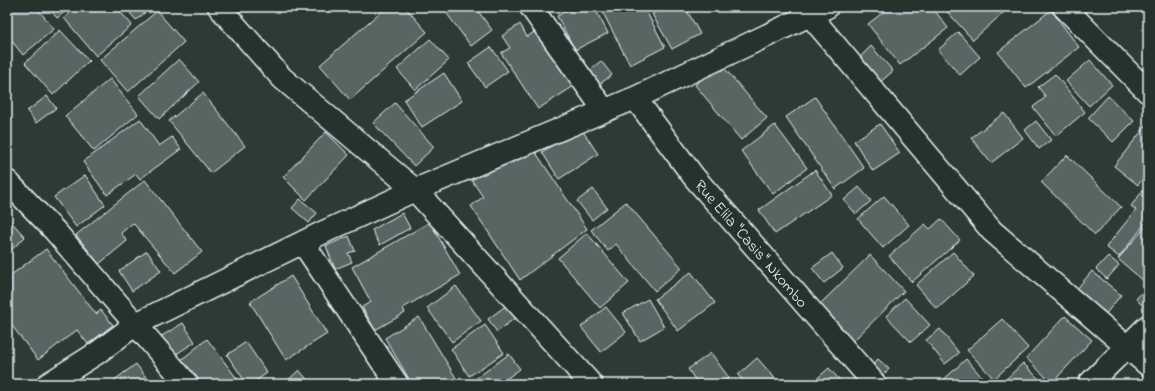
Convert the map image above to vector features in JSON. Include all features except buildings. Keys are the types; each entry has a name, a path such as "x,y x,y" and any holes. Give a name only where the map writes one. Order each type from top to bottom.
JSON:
{"street":[{"path":"219,7 282,78 415,190 591,384"},
{"path":"530,7 604,110"},
{"path":"1064,7 1148,92"},
{"path":"48,384 136,324 415,190 635,98 813,10 992,231 1148,365"},
{"name":"Rue Elila \"Casis\" Nkombo","path":"635,98 694,177 874,384"},
{"path":"7,181 55,231 187,384"},
{"path":"303,243 397,384"},
{"path":"1089,384 1148,326"}]}
